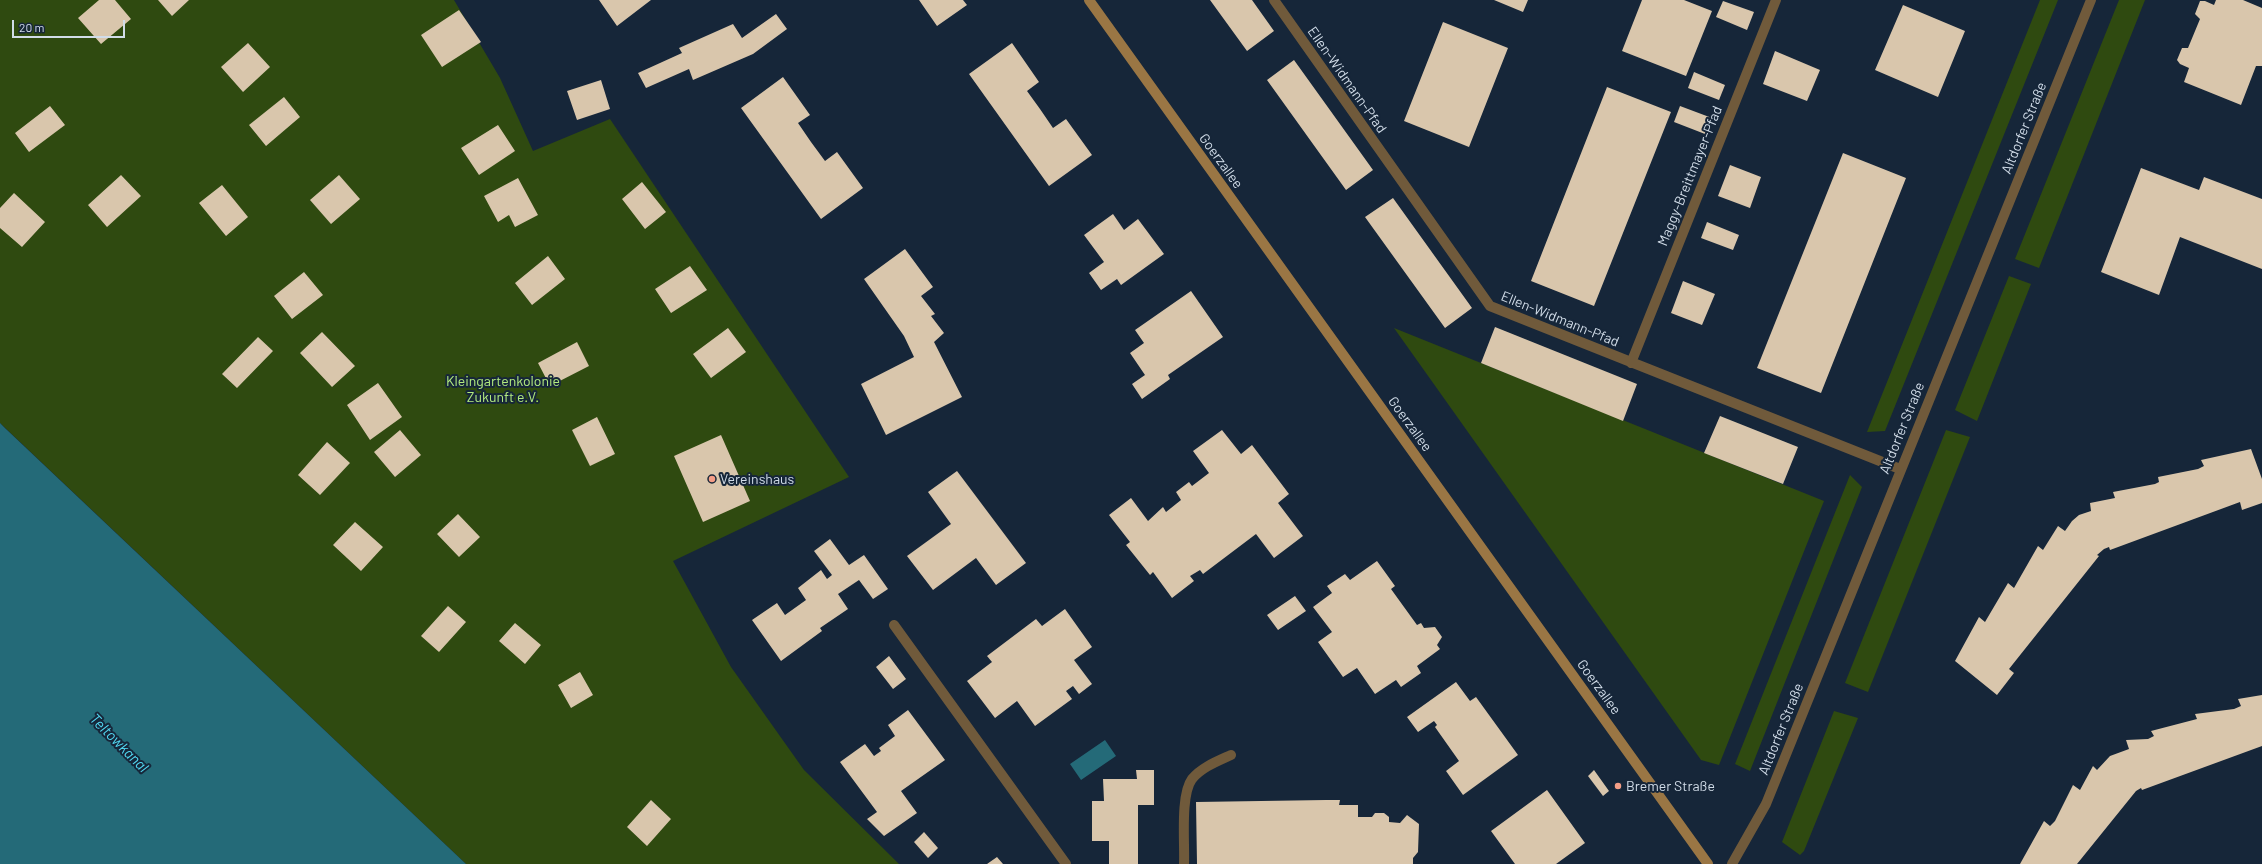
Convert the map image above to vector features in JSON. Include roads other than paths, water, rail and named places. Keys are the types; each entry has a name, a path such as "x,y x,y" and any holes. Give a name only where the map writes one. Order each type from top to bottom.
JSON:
{"main road":[{"name":"Goerzallee","path":"1089,0 1708,864"}],"street":[{"name":"Ellen-Widmann-Pfad","path":"1274,0 1490,306 1900,468"},
{"name":"Maggy-Breittmayer-Pfad","path":"1631,363 1776,0"},
{"name":"Altdorfer Straße","path":"1732,864 1766,804 1900,468 2091,0"},
{"path":"894,625 1066,864"},
{"path":"1184,864 1186,791 1192,779 1207,766 1231,755"}],"water":[{"name":"Teltowkanal","path":"0,423 6,429 466,864 0,864"},
{"path":"1105,740 1116,756 1081,780 1070,764"}],"place":[{"name":"Vereinshaus","path":"712,479"},
{"name":"Bremer Straße","path":"1618,786"}],"park label":[{"name":"Kleingartenkolonie Zukunft e.V.","path":"503,390"}]}
